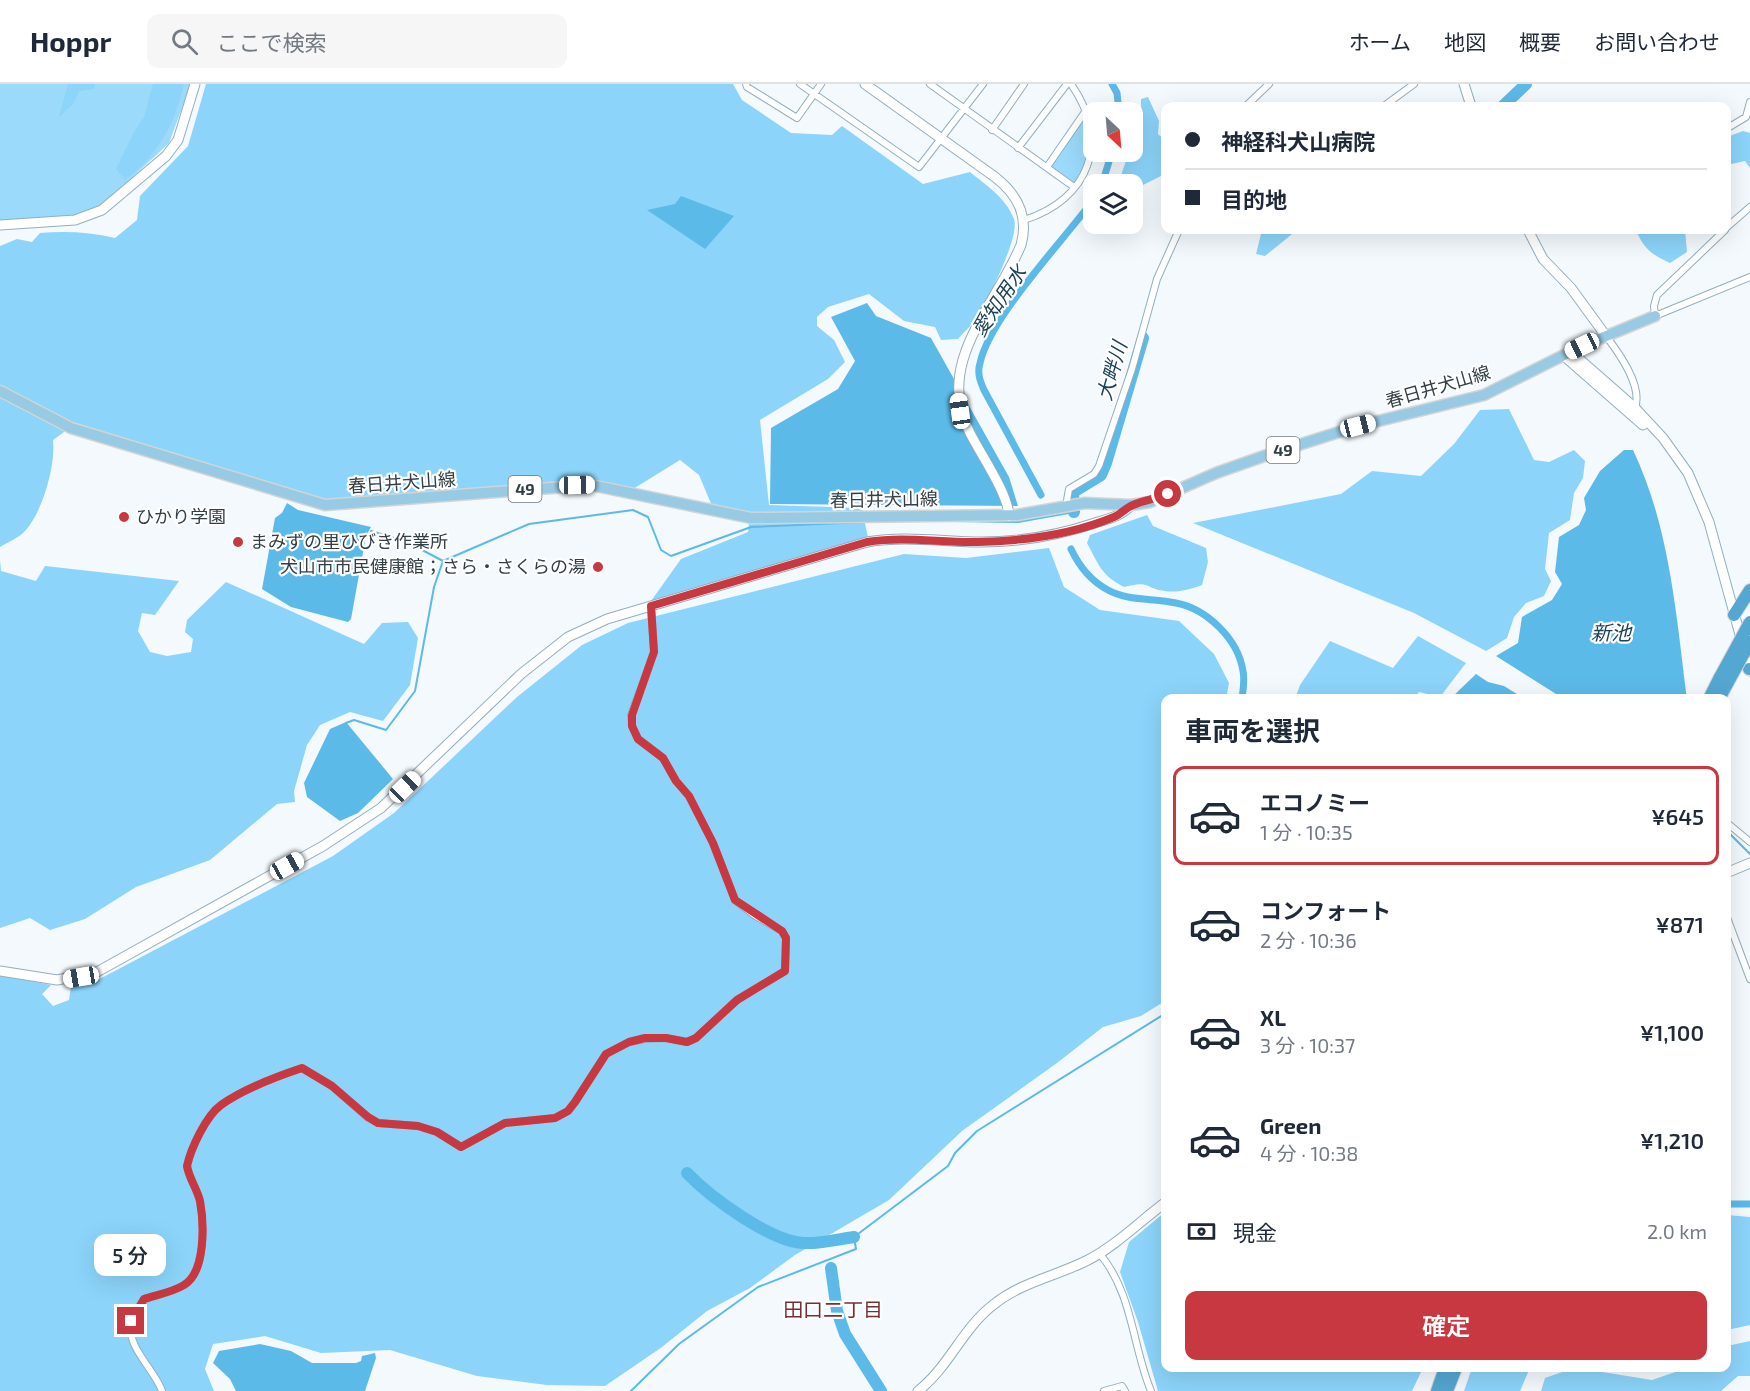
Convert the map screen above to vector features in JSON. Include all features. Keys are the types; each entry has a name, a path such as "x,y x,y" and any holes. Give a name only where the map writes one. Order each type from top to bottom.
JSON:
{"highway":[{"path":"1734,615 1750,590"},
{"path":"1720,694 1724,680 1750,622"},
{"path":"1713,694 1750,642"},
{"path":"1437,1391 1444,1372"},
{"path":"1447,1391 1454,1372"}],"main road":[{"name":"春日井犬山線","path":"0,391 71,428 325,504 591,485 751,518 1009,516 1084,503 1131,505 1150,502 1216,473 1347,429 1484,395 1566,353 1655,316"}],"street":[{"path":"0,225 75,220 102,210 166,156 178,140 195,84"},
{"path":"746,84 747,87 797,118 821,84"},
{"path":"800,84 919,167 983,84"},
{"path":"865,84 1011,190 1024,220 1023,238 1017,255 964,350 958,371 960,411 1004,499 1009,516"},
{"path":"930,84 938,86 992,130 1074,187"},
{"path":"992,130 1024,84"},
{"path":"1018,148 1069,84 1083,104"},
{"path":"1250,102 1269,84"},
{"path":"1389,102 1414,84"},
{"path":"1464,84 1469,102"},
{"path":"1731,126 1746,117 1750,102"},
{"path":"1047,167 1083,116"},
{"path":"1024,220 1053,209 1074,187 1089,162"},
{"path":"1731,224 1750,207"},
{"path":"1066,506 1069,489 1094,474 1099,466 1132,369 1157,279 1177,234"},
{"path":"1530,234 1543,259 1571,288 1606,336 1629,373 1636,392 1635,408"},
{"path":"1655,316 1654,306 1658,295 1721,234"},
{"name":"春日井犬山線","path":"1655,316 1750,277"},
{"path":"1566,353 1635,408 1663,438 1688,473 1709,522 1750,670"},
{"path":"1566,353 1652,433 1688,473"},
{"path":"0,971 57,980 81,977 113,965 323,846 381,808 521,674 568,637 607,619 867,542 891,538 975,542 1029,539 1089,526 1121,514 1131,505"},
{"path":"162,1391 138,1351 131,1321 144,1299 185,1285 193,1277 201,1255 203,1233 199,1199 187,1166 203,1130 221,1105 280,1076 302,1068 332,1086 378,1123 418,1126 437,1132 461,1147 505,1123 555,1118 568,1111 606,1054 629,1042 645,1038 666,1038 687,1042 696,1038 737,1000 785,971 786,938 782,931 735,900 713,843 689,796 676,781 663,758 638,739 632,726 634,705 654,652 651,606"},
{"path":"1731,826 1750,842"},
{"path":"1731,871 1750,863"},
{"path":"1731,928 1750,979"},
{"path":"918,1391 942,1368 977,1318 993,1305 1029,1283 1100,1254 1161,1206"},
{"path":"1100,1254 1113,1272 1126,1302 1138,1354 1150,1391"},
{"path":"1104,1391 1122,1386 1125,1391"}],"shaded area":[{"path":"0,84 191,84 169,143 103,205 76,217 0,221"},
{"path":"68,84 95,84 94,89 79,91 74,103 59,117"},
{"path":"153,84 184,84 176,112 164,138 147,161 125,180 116,169 144,117"},
{"path":"206,84 733,84 742,100 791,133 832,135 842,126 923,184 970,172 1006,205 1014,219 1015,227 1008,252 990,294 977,317 958,339 941,340 935,327 904,321 869,294 828,307 817,317 817,326 834,340 845,362 828,379 760,420 769,505 862,508 868,538 651,601 681,559 748,532 750,514 712,506 699,475 680,460 633,489 588,481 319,501 76,423 53,440 50,475 42,502 31,524 22,534 0,547 0,246 17,239 32,242 40,233 78,232 115,238 137,220 140,196 188,146"},
{"path":"1148,97 1159,121 1158,134 1161,137 1161,176 1143,185 1143,174 1121,174 1126,162 1143,162 1143,102 1141,99"},
{"path":"1083,120 1083,162 1087,162 1074,183 1051,167"},
{"path":"1743,131 1750,133 1750,168 1745,161 1731,164 1731,136"},
{"path":"1261,234 1292,234 1265,256 1256,254"},
{"path":"1638,234 1685,234 1687,252 1670,263 1658,257 1642,242"},
{"path":"1509,409 1534,460 1549,462 1574,450 1585,461 1583,478 1574,493 1570,520 1549,533 1545,569 1551,581 1544,596 1526,603 1514,617 1507,638 1486,651 1414,613 1193,523 1341,494 1372,471 1421,476 1454,444 1480,410"},
{"path":"1147,515 1153,526 1206,548 1208,562 1202,585 1175,591 1158,590 1143,584 1124,587 1101,569 1087,543 1090,535"},
{"path":"1049,548 1064,587 1100,610 1179,621 1214,654 1229,683 1227,694 1161,694 1161,1004 1141,1016 1103,1027 962,1131 889,1200 795,1255 750,1288 707,1311 662,1347 605,1386 547,1385 477,1376 390,1350 321,1353 265,1336 213,1344 205,1369 214,1391 0,1391 0,975 51,985 42,994 53,1006 69,1000 71,986 92,983 333,856 394,813 517,697 582,645 628,623 904,554 966,558"},
{"path":"0,560 1,571 36,581 45,566 179,581 155,615 142,613 138,631 150,652 167,656 191,652 193,639 185,632 187,620 226,582 364,644 382,623 408,622 418,638 410,685 383,721 350,712 320,725 307,745 294,791 295,802 277,804 210,860 136,887 85,919 50,930 30,918 0,928"},
{"path":"1418,636 1466,663 1442,694 1419,692 1418,694 1297,694 1300,685 1330,641 1393,668"},
{"path":"1161,1215 1161,1372 1421,1372 1412,1391 1158,1391 1138,1322 1120,1272 1129,1242"},
{"path":"1731,1215 1750,1217 1750,1325 1731,1329"},
{"path":"1750,1341 1750,1376 1738,1376 1721,1391 1541,1391 1545,1378 1562,1372 1602,1372 1652,1380 1675,1372 1731,1372 1731,1345"},
{"path":"1471,1372 1528,1372 1520,1391 1464,1391"}],"water":[{"path":"681,196 734,216 705,249 647,210 675,204"},
{"path":"867,303 876,316 931,338 1009,477 1018,506 770,504 771,428 838,389 855,361 831,317"},
{"name":"新池","path":"1624,450 1633,450 1656,510 1670,572 1686,694 1556,694 1496,656 1518,643 1522,617 1552,600 1562,584 1555,572 1559,537 1579,525 1586,510 1584,498 1600,471"},
{"path":"287,503 298,510 371,527 366,536 351,619 348,622 291,607 262,589 275,518 282,513"},
{"path":"1476,674 1488,682 1504,686 1517,694 1455,694"},
{"path":"346,722 393,779 358,813 340,821 307,797 304,783 330,729"},
{"path":"260,1344 291,1351 312,1363 356,1363 361,1361 362,1356 375,1353 376,1358 365,1391 236,1391 230,1379 213,1363 219,1351"}],"waterway":[{"name":"愛知用水","path":"1112,84 1117,93 1118,102"},
{"name":"大畔川","path":"1507,102 1526,84"},
{"name":"愛知用水","path":"1105,174 1109,162"},
{"name":"愛知用水","path":"1041,495 984,390 979,377 979,367 987,344 998,324 1030,279 1083,213"},
{"name":"大畔川","path":"1074,512 1073,492 1101,475 1106,463 1143,338"},
{"path":"346,723 354,720 386,730 415,691 434,587 443,561 529,524 633,510 648,517 661,550 671,556 751,527 866,522"},
{"path":"953,521 1018,522 1074,512"},
{"path":"371,531 407,542 443,561"},
{"name":"愛知用水","path":"1071,549 1086,572 1096,582 1115,594 1188,606 1210,619 1228,637 1240,659 1244,678 1242,694"},
{"path":"1731,835 1750,854"},
{"path":"631,1391 679,1344 758,1287 856,1249 854,1237 948,1166 955,1153 977,1131 1161,1016"},
{"path":"687,1173 710,1194 742,1217 790,1241 823,1242 854,1237"},
{"name":"愛知用水","path":"1731,1204 1750,1204"},
{"path":"831,1268 837,1311 845,1334 881,1391"}],"place":[{"name":"ひかり学園","path":"124,517"},
{"name":"まみずの里ひびき作業所","path":"238,542"},
{"name":"犬山市市民健康館；さら・さくらの湯","path":"598,567"}],"district":[{"name":"田口二丁目","path":"833,1310"}],"route":[{"path":"131,1321 144,1299 185,1285 193,1277 201,1255 203,1233 199,1199 187,1166 203,1130 221,1105 280,1076 302,1068 332,1086 378,1123 405,1123 418,1126 437,1132 461,1147 505,1123 555,1118 568,1111 606,1054 629,1042 645,1038 666,1038 687,1042 696,1038 737,1000 785,971 786,938 782,931 754,915 735,900 713,843 689,796 676,781 663,758 638,739 632,726 632,715 654,652 651,606 867,542 891,538 975,542 1029,539 1089,526 1121,514 1131,505 1150,502 1168,494"}]}
